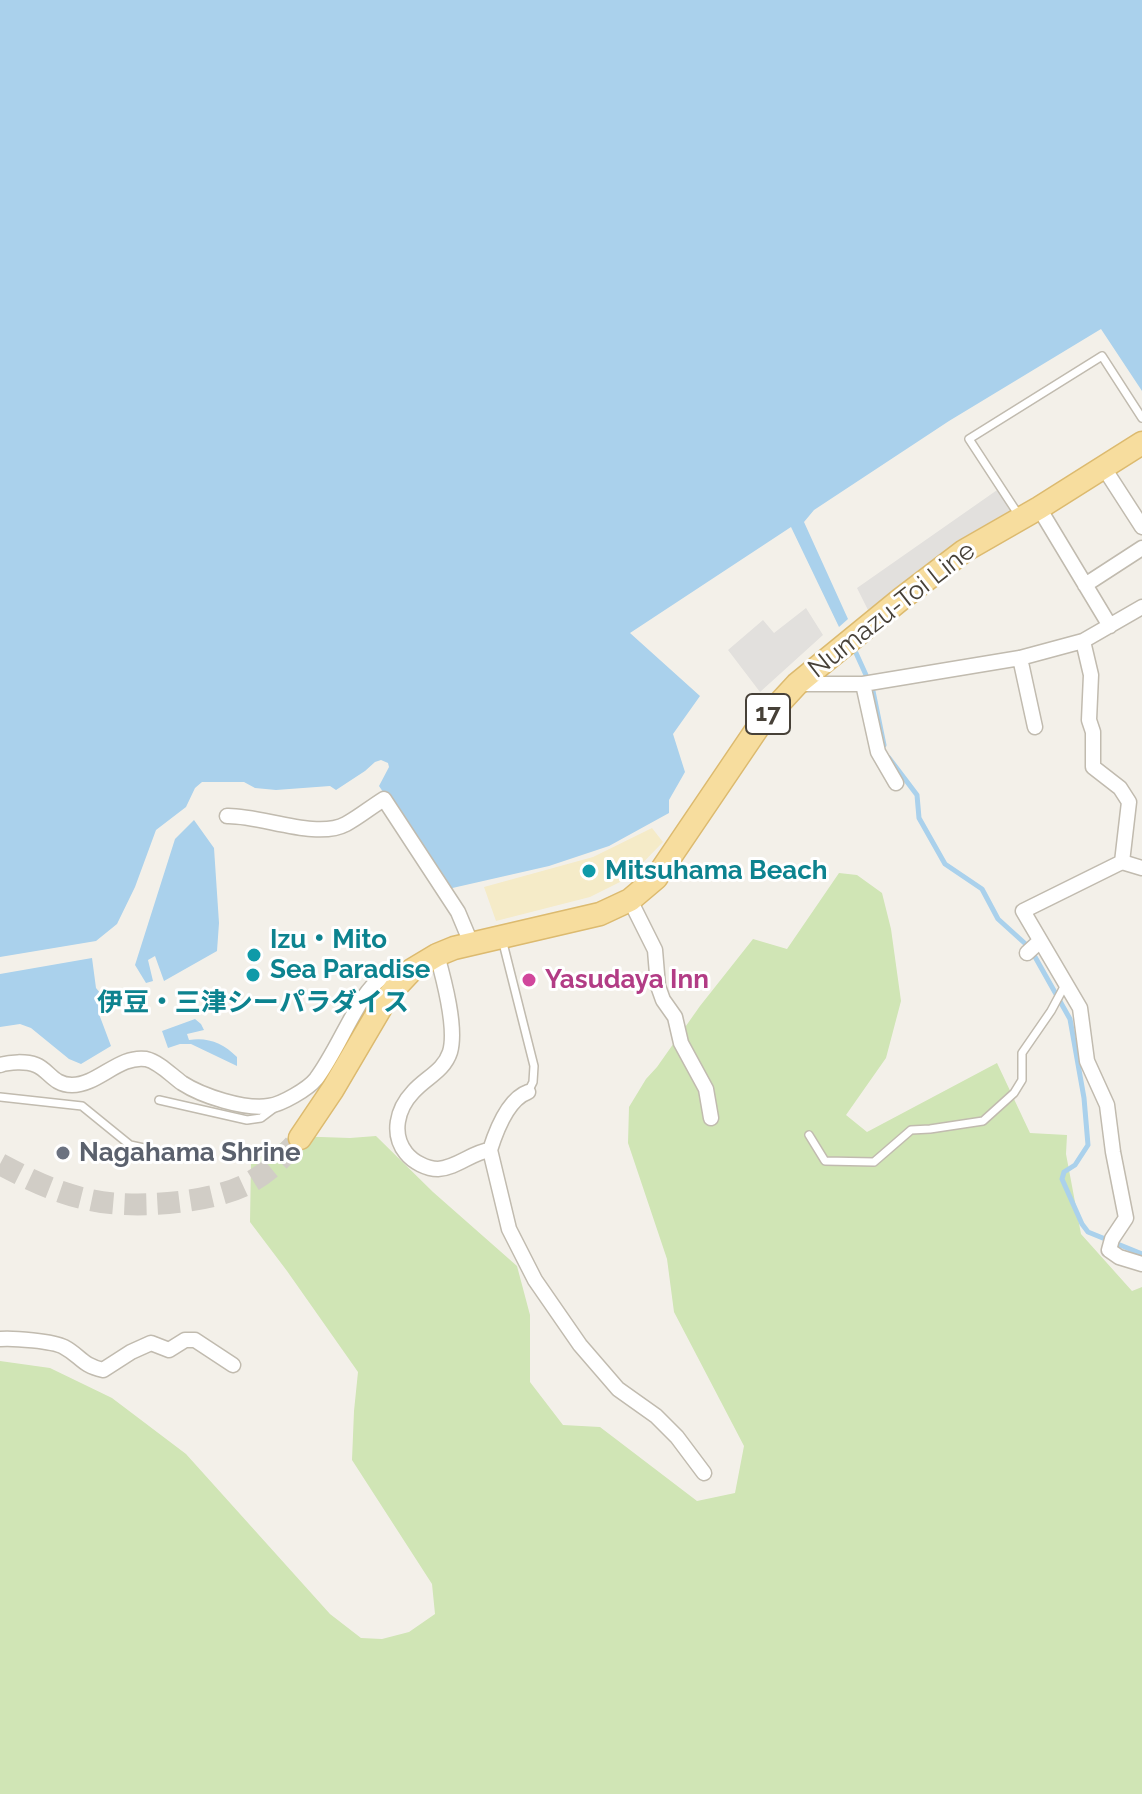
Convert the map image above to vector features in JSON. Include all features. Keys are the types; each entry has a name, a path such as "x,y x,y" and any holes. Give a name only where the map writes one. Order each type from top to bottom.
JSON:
{"main road":[{"name":"Numazu-Toi Line","path":"300,1138 383,1004 412,970 437,955 471,943 586,918 630,900 656,878 761,723 797,684 964,551 1142,443"}],"street":[{"path":"1104,468 1142,527"},
{"path":"1030,513 1085,585 1110,626"},
{"path":"1085,585 1142,548"},
{"path":"797,684 863,684 1020,658 1083,641 1142,607"},
{"path":"1083,641 1091,675 1089,720 1093,732 1093,767 1120,788 1129,802 1122,862"},
{"path":"1020,658 1035,727"},
{"path":"863,684 878,752 896,783"},
{"path":"227,816 239,815 326,830 345,825 384,799 458,912 471,943"},
{"path":"1142,868 1122,862 1023,911 1035,945 1080,1008 1087,1061 1107,1105 1126,1218 1111,1244 1119,1257 1142,1264"},
{"path":"630,900 655,950 658,986 675,1017 681,1043 706,1089 711,1118"},
{"path":"437,955 450,1016 451,1049 446,1061 413,1092 397,1123 397,1137 411,1159 438,1169 490,1150"},
{"path":"0,1065 38,1065 60,1083 72,1086 89,1082 128,1062 146,1059 185,1085 223,1101 253,1107 268,1106 284,1101 315,1082 359,1004 376,983 385,975 412,970"},
{"path":"528,1092 518,1095 496,1130 490,1150 509,1229 535,1280 580,1345 618,1389 656,1416 677,1437 704,1473"},
{"path":"0,1339 47,1342 64,1347 89,1366 103,1370 151,1343 169,1350 185,1340 195,1340 233,1365"}],"lane":[{"path":"1030,513 969,439 1102,356 1142,418"},
{"path":"502,937 534,1066 533,1082 528,1092"},
{"path":"809,1135 825,1161 874,1162 911,1130 983,1121 1014,1093 1022,1080 1022,1053 1065,985"},
{"path":"0,1097 82,1106 130,1145 167,1153"},
{"path":"159,1100 247,1120 261,1118 284,1101"}],"green space":[{"path":"839,873 857,875 882,893 891,929 901,1001 886,1058 846,1115 867,1132 997,1063 1030,1133 1067,1135 1066,1154 1081,1234 1132,1291 1142,1287 1142,1794 0,1794 0,1361 50,1368 112,1398 186,1454 330,1614 361,1638 382,1639 409,1632 435,1614 432,1584 352,1460 358,1372 250,1222 251,1163 291,1136 376,1136 433,1192 517,1266 530,1315 530,1382 563,1425 600,1427 697,1501 735,1493 744,1446 674,1312 667,1259 628,1143 629,1107 646,1079 753,939 787,949"}],"sand":[{"name":"Mitsuhama Beach","path":"652,828 663,842 628,878 590,897 496,921 484,887 593,857"}],"shaded area":[{"path":"1000,488 1017,514 957,549 868,610 857,588"},
{"path":"806,608 823,635 760,692 728,650 763,620 774,633"}],"water":[{"path":"0,0 1142,0 1142,391 1101,329 949,421 814,510 804,522 848,619 839,627 791,527 630,633 700,696 673,734 685,772 669,800 669,813 609,846 549,866 448,889 379,786 388,763 381,760 375,762 336,790 330,786 276,790 255,788 244,782 202,782 195,788 186,807 156,830 135,887 117,924 96,941 0,957"},
{"path":"194,820 214,848 219,923 217,951 164,981 155,956 148,960 153,981 146,983 135,965 175,839"},
{"path":"92,958 96,988 111,1006 99,1014 111,1046 81,1064 69,1059 31,1028 20,1024 0,1027 0,974"},
{"path":"195,1019 204,1030 187,1034 189,1040 203,1039 221,1045 237,1057 237,1066 191,1044 168,1048 162,1031"}],"waterway":[{"path":"856,653 866,675"},
{"path":"873,691 884,745"},
{"path":"889,758 917,795 919,818 945,864 982,889 998,919 1030,948 1070,1019 1084,1098 1088,1145 1075,1165 1064,1172 1062,1179 1088,1232 1142,1254"}],"tunnel":[{"path":"0,1164 63,1193 86,1199 124,1204 169,1203 213,1196 249,1183 277,1163 300,1138"}],"place":[{"name":"Mitsuhama Beach","path":"589,871"},
{"name":"Izu・Mito Sea Paradise","path":"254,955"},
{"name":"伊豆・三津シーパラダイス","path":"253,975"},
{"name":"Yasudaya Inn","path":"529,980"},
{"name":"Nagahama Shrine","path":"63,1153"}]}
